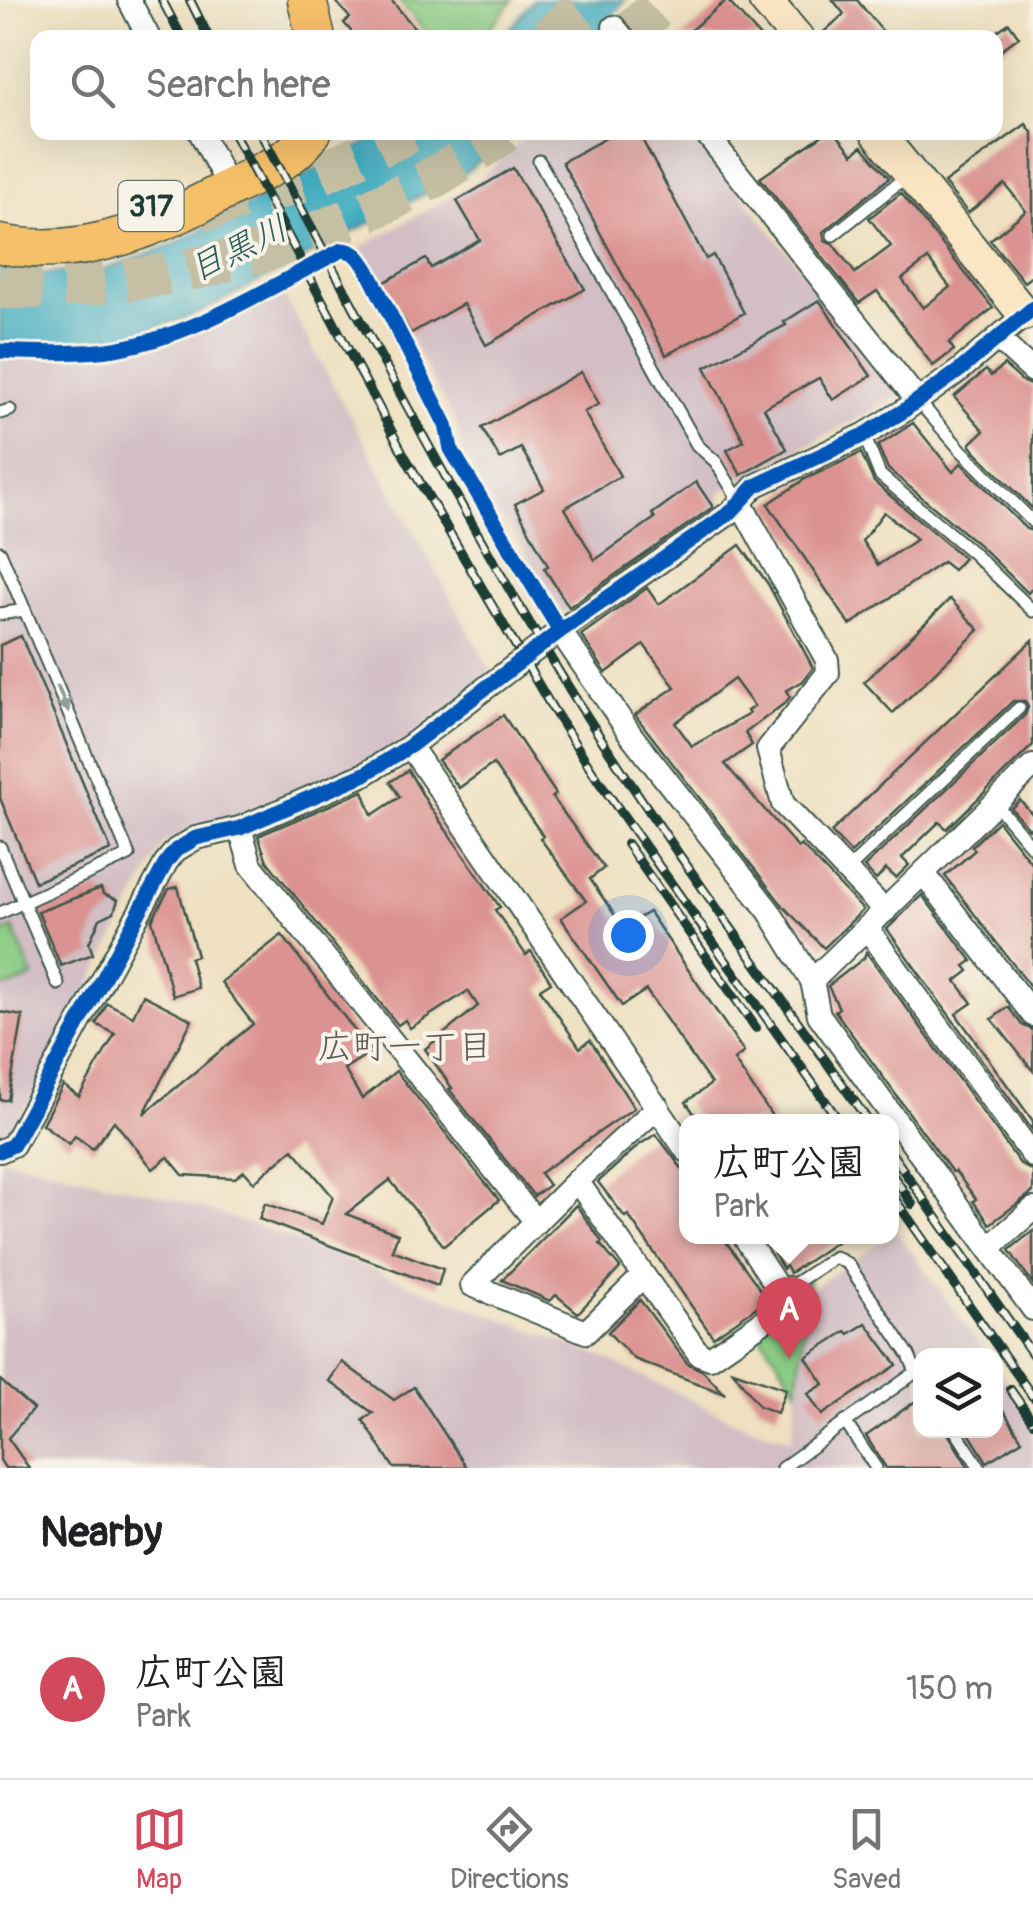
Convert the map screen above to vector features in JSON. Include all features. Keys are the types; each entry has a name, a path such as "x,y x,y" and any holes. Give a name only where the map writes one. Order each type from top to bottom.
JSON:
{"main road":[{"path":"286,0 292,30"},
{"path":"307,0 314,30"},
{"name":"317","path":"0,223 41,228 95,224 162,202 272,140"},
{"name":"317","path":"0,244 71,248 136,234 272,167 304,140"}],"street":[{"path":"129,0 145,30"},
{"path":"766,0 790,30"},
{"path":"204,140 220,170"},
{"path":"711,140 918,401"},
{"path":"0,1151 12,1145 22,1129 167,860 176,850 196,838 240,828 365,774 410,746 560,630 741,504 756,486 864,435 918,401 1029,311 884,140"},
{"path":"998,339 1033,371"},
{"path":"741,504 827,660 828,673 768,749 783,804 885,910"},
{"path":"560,630 631,735 769,911 812,982 819,1015 891,1114"},
{"path":"410,746 679,1139"},
{"path":"812,982 1033,766"},
{"path":"240,828 251,865 536,1222"},
{"path":"924,874 1033,1015"},
{"path":"867,928 1033,1156"},
{"path":"643,1276 586,1332 472,1285 658,1107"},
{"path":"899,1125 1033,1309"},
{"path":"577,1181 698,1354 710,1358 778,1311 785,1290 750,1244"},
{"path":"989,1248 1033,1209"}],"lane":[{"path":"539,161 697,444 716,462 741,504"},
{"path":"832,235 911,172"},
{"path":"918,401 1033,522"},
{"path":"864,435 880,475 973,553 1033,611"},
{"path":"0,552 129,855 0,913"},
{"path":"0,614 25,610"},
{"path":"847,870 1018,708"},
{"path":"995,803 1033,848"},
{"path":"0,847 58,984"},
{"path":"785,1290 835,1258 848,1264 913,1364"},
{"path":"782,1468 913,1378"},
{"path":"845,1422 876,1468"},
{"path":"960,1438 980,1468"}],"shaded area":[{"path":"522,140 697,140 903,394 721,491 718,508 562,614 461,450 457,425 361,247 476,183"},
{"path":"279,287 492,673 408,740 347,773 255,811 165,841 11,1137 0,1141 0,355 34,358 112,354 191,332"},
{"path":"0,1157 167,1197 273,1232 605,1358 737,1422 792,1440 809,1290 877,1244 899,1244 899,1235 982,1348 913,1348 913,1438 1003,1438 1003,1378 1033,1420 1033,1468 0,1468"}],"green space":[{"path":"398,0 513,0 489,30 424,30"},
{"path":"13,928 33,977 10,987 0,986 0,934"},
{"path":"809,1280 797,1388 757,1330 784,1294"}],"water":[{"path":"533,0 625,0 601,30 509,30"},
{"name":"目黒川","path":"371,140 504,140 468,171 199,313 101,341 51,346 0,343 0,270 37,274 102,270 174,244"}],"building":[{"path":"335,0 391,0 416,30 350,30 344,23 350,18"},
{"path":"727,0 754,30 691,30"},
{"path":"833,0 857,0 881,30 826,30 844,14"},
{"path":"1009,23 1019,37 1003,48 1003,30 999,30"},
{"path":"1026,124 1033,134 1033,275 1024,282 990,240 1026,211 1005,184 968,213 944,183"},
{"path":"602,140 642,140 706,259 713,255 744,313 666,355 562,162"},
{"path":"815,140 842,140 853,154 862,146 889,178 823,232 825,240 833,244 855,273 891,246 869,218 901,193 993,308 949,343 954,350 933,366 877,291 859,303 760,178","holes":["928,259 950,287 923,308 902,279"]},
{"path":"513,168 585,289 486,345 463,304 411,333 383,283 426,259 431,268 480,240 457,201"},
{"path":"819,300 871,376 833,400 819,378 764,408 787,449 741,475 727,450 744,441 705,367 786,325 784,322"},
{"path":"1004,365 1033,386 1033,509 974,450 970,444 984,431 954,397 986,370 991,376"},
{"path":"581,372 599,404 584,412 620,476 565,508 595,560 655,518 652,514 696,482 713,507 569,607 544,568 548,566 515,504 544,489 521,448 500,459 482,428"},
{"path":"913,423 953,472 961,463 1026,529 1033,531 1033,587 1028,593 980,546 888,469 878,446"},
{"path":"861,453 874,482 964,558 953,570 943,562 850,625 768,504 805,479","holes":["884,512 917,539 878,565 862,541"]},
{"path":"740,545 768,584 813,668 803,681 786,691 790,697 785,703 745,733 752,745 725,764 798,848 801,845 863,910 824,948 784,907 635,715 675,687 644,645 606,673 581,635 647,588 658,604","holes":["734,679 754,706 747,711 749,714 692,746 675,723"]},
{"path":"950,599 979,630 893,713 864,682"},
{"path":"21,636 111,850 35,882 0,798 0,645"},
{"path":"1033,640 1033,745 947,829 939,822 902,858 909,865 896,878 886,869 876,880 864,867 1025,715 1025,701 1013,701 851,853 831,832"},
{"path":"503,715 556,794 552,797 604,868 590,879 623,927 649,912 744,1052 734,1060 771,1114 694,1114 686,1102 711,1084 646,990 622,1006 561,918 586,901 493,764 459,788 438,760"},
{"path":"408,770 500,907 495,910 526,955 531,951 551,982 540,989 580,1048 590,1040 634,1108 540,1173 549,1185 534,1196 449,1089 452,1088 425,1049 478,1006 468,991 410,1028 405,1020 398,1025 267,861 258,836 363,791 372,815 400,797 390,782"},
{"path":"1020,800 1033,815 1033,826 1029,829 1011,808"},
{"path":"998,821 1033,865 1033,990 945,876 975,850 972,846"},
{"path":"178,887 197,956 190,958 198,988 173,996 152,920 169,889"},
{"path":"101,888 103,894 118,900 114,912 100,919 89,943 93,954 61,966 38,912"},
{"path":"922,895 972,961 965,966 969,971 956,981 972,1003 956,1014 1033,1121 1033,1131 887,929"},
{"path":"282,935 371,1052 344,1069 362,1099 396,1071 499,1200 444,1246 390,1180 346,1214 398,1234 392,1250 443,1269 438,1286 259,1219 265,1203 322,1224 333,1197 293,1149 254,1182 244,1171 235,1178 183,1175 168,1157 153,1169 114,1121 93,1149 75,1136 69,1144 42,1124 63,1085 79,1097 115,1034 96,1024 107,1003 133,1016 143,995 192,1020 144,1114 253,1024 221,982"},
{"path":"866,952 1021,1165 1033,1171 1033,1192 990,1224 973,1201 976,1199 835,1011 839,1008 828,986 864,958"},
{"path":"1008,1007 1022,1025 1033,1030 1033,1071 992,1019"},
{"path":"0,1012 23,1016 8,1100 0,1100"},
{"path":"656,1134 679,1165 679,1244 728,1244 765,1296 764,1302 713,1337 628,1215 625,1217 598,1182"},
{"path":"576,1205 620,1268 578,1313 556,1295 550,1301 502,1280"},
{"path":"1033,1231 1033,1284 1009,1250"},
{"path":"789,1244 833,1244 790,1273 774,1254"},
{"path":"640,1300 687,1363 703,1371 725,1394 634,1359 608,1332"},
{"path":"866,1323 897,1365 822,1415 808,1394 824,1384 806,1357"},
{"path":"342,1362 394,1400 414,1387 467,1468 394,1468 363,1420 373,1413 329,1381"},
{"path":"733,1371 786,1389 777,1413 759,1406"},
{"path":"0,1380 33,1409 8,1438 29,1468 5,1468 0,1460"},
{"path":"913,1403 913,1438 951,1438 969,1468 886,1468 866,1436"},
{"path":"1003,1410 1022,1440 987,1462 972,1438 1003,1438"}],"tunnel":[{"path":"558,30 592,0"},
{"path":"633,30 665,0"},
{"path":"201,211 305,181 393,140"},
{"path":"0,288 134,279 265,250 389,201 493,140"}],"railway":[{"path":"162,0 178,30"},
{"path":"190,0 205,30"},
{"path":"237,140 404,455 551,706 598,780 834,1114"},
{"path":"264,140 530,625 680,856 863,1114"},
{"path":"627,844 756,1028"},
{"path":"899,1164 1033,1355"},
{"path":"899,1184 912,1204"},
{"path":"899,1205 1033,1397"},
{"path":"1010,1389 1033,1422"}],"cycle path":[{"path":"0,351 81,352 139,344 229,310 342,250 351,252 368,271 446,425 451,449 560,631"},
{"path":"0,1151 13,1145 176,850 196,838 240,828 365,774 410,746 560,631 731,512 755,486 864,435 902,412 960,370 1033,308"}],"place":[{"name":"広町公園","path":"789,1359"}],"district":[{"name":"広町一丁目","path":"405,1046"}]}
